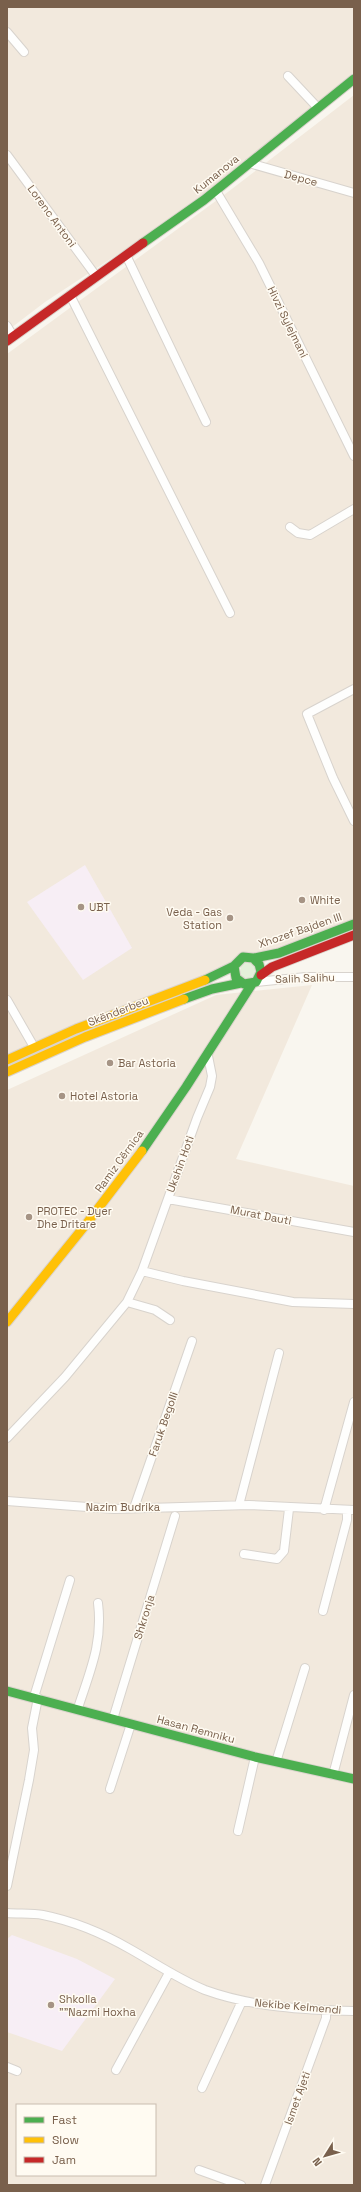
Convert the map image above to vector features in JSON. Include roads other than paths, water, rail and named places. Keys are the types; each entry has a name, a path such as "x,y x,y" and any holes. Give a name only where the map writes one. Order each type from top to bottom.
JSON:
{"main road":[{"name":"Kumanova","path":"10,339 216,190 354,79"},
{"name":"Xhozef Bajden III","path":"234,970 242,957 254,958 279,952 354,924"},
{"name":"Xhozef Bajden III","path":"257,980 272,967 354,935"},
{"path":"235,985 257,980 261,965 254,958"},
{"path":"234,970 239,1005"},
{"name":"Skënderbeu","path":"7,1060 34,1047 112,1015 234,970"},
{"name":"Ramiz Cërnica","path":"7,1322 76,1239 121,1180 208,1056 239,1005 257,980"},
{"name":"Skënderbeu","path":"7,1072 81,1038 235,985"},
{"name":"Hasan Remniku","path":"7,1691 78,1708 255,1758 354,1779"}],"street":[{"path":"7,32 24,52"},
{"path":"288,76 318,108"},
{"name":"Lorenc Antoni","path":"7,155 96,276"},
{"name":"Depce","path":"249,164 354,192"},
{"name":"Hivzi Sylejmani","path":"216,190 259,263 354,456"},
{"path":"126,255 206,422"},
{"path":"70,295 230,614"},
{"path":"7,326 10,339"},
{"path":"290,527 298,533 310,535 354,509"},
{"path":"354,689 307,714 333,778 354,821"},
{"name":"Salih Salihu","path":"257,980 306,977 354,977"},
{"path":"7,1000 34,1047"},
{"name":"Ukshin Hoti","path":"7,1438 65,1377 127,1302 142,1271 210,1087 212,1076 208,1056"},
{"name":"Murat Dauti","path":"168,1199 354,1232"},
{"path":"142,1271 183,1281 293,1302 354,1304"},
{"path":"127,1302 155,1310 170,1320"},
{"name":"Faruk Begolli","path":"134,1508 192,1341"},
{"path":"239,1506 280,1353"},
{"path":"324,1510 354,1402"},
{"name":"Nazim Budrika","path":"7,1501 40,1502 80,1507 134,1508 239,1506 289,1509 351,1510 346,1520 323,1612"},
{"path":"244,1554 277,1559 284,1551 289,1509"},
{"name":"Shkronja","path":"113,1719 175,1516"},
{"path":"7,1886 34,1750 32,1728 36,1698 70,1580"},
{"path":"78,1708 99,1643 100,1622 98,1604"},
{"path":"276,1762 305,1668"},
{"path":"333,1774 354,1695"},
{"path":"110,1789 131,1724"},
{"path":"238,1831 255,1758"},
{"name":"Nekibe Kelmendi","path":"7,1913 42,1915 79,1926 129,1948 169,1973 204,1989 242,2001 326,2010 354,2011"},
{"path":"116,2070 169,1973"},
{"name":"Nekibe Kelmendi","path":"202,2088 242,2001"},
{"name":"Ismet Ajeti","path":"265,2185 326,2018 326,2010"},
{"path":"7,2067 17,2071"},
{"path":"199,2170 241,2185"}],"place":[{"name":"White","path":"302,900"},
{"name":"UBT","path":"81,907"},
{"name":"Veda - Gas Station","path":"230,918"},
{"name":"Bar Astoria","path":"110,1063"},
{"name":"Hotel Astoria","path":"62,1096"},
{"name":"PROTEC - Dyer Dhe Dritare","path":"29,1217"},
{"name":"Shkolla \"\"Nazmi Hoxha","path":"51,2005"}]}
